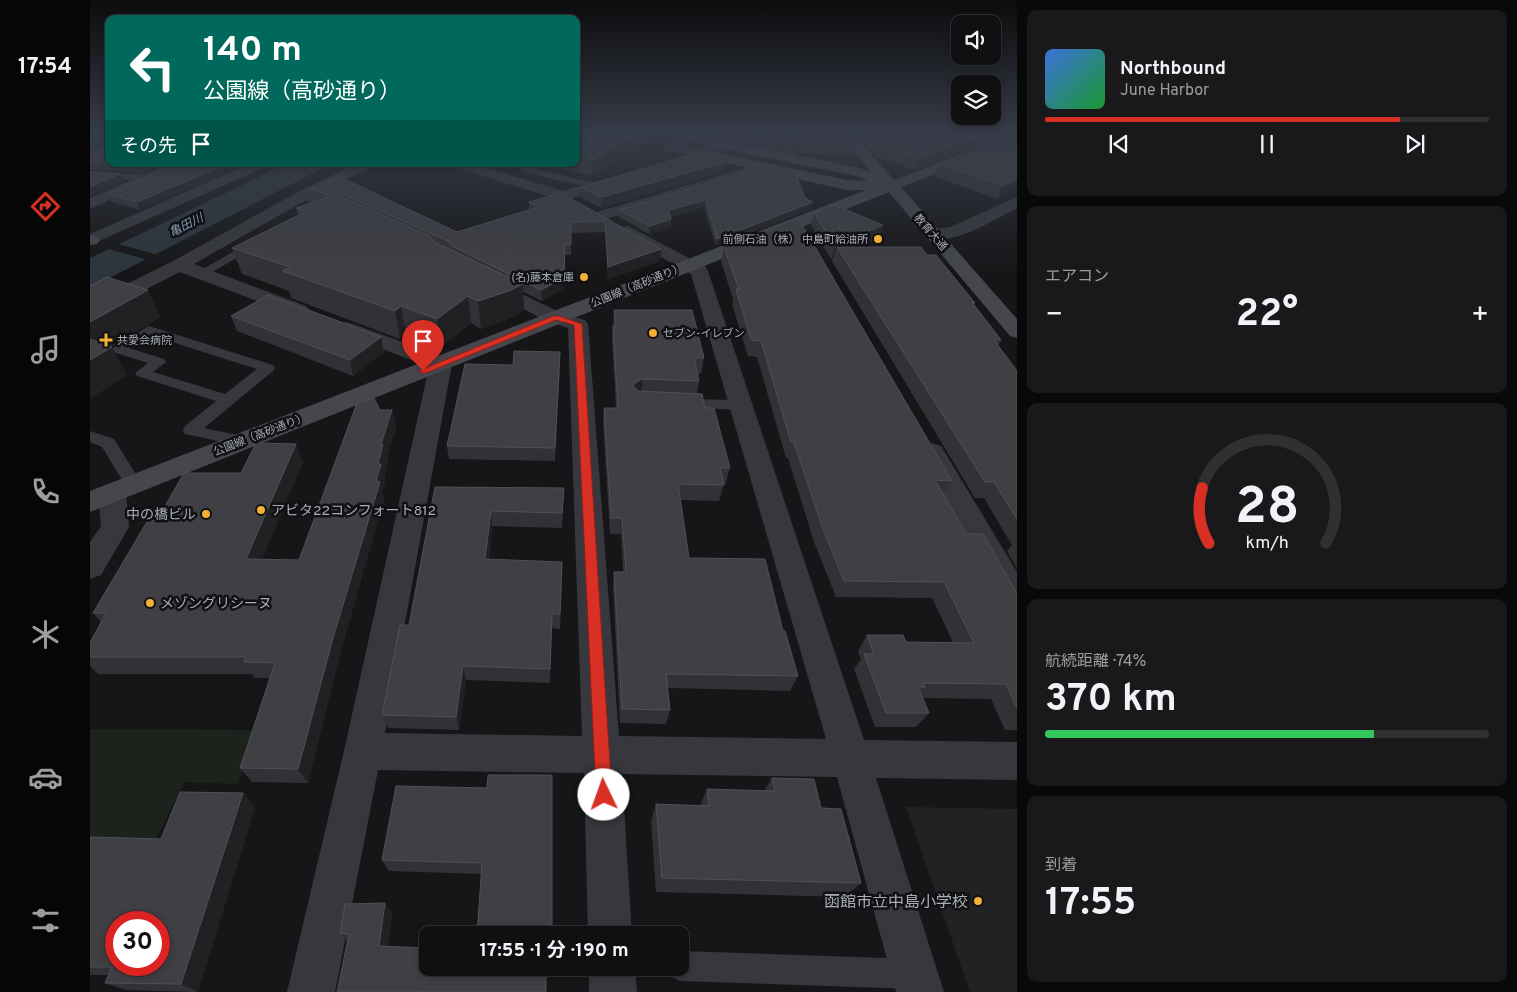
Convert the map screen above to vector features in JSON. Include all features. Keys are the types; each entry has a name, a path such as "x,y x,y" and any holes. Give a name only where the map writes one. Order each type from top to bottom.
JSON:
{"street":[{"path":"90,204 145,178"},
{"path":"90,240 228,178"},
{"path":"90,310 178,265 305,194 337,178"},
{"path":"506,178 563,196 699,271 851,759 917,983"},
{"path":"563,196 624,178"},
{"path":"600,216 725,178"},
{"path":"816,178 847,185 893,187"},
{"path":"874,178 893,187"},
{"name":"教育大通","path":"885,178 1017,332"},
{"name":"公園線（高砂通り）","path":"112,493 688,265 804,231 915,178"},
{"path":"305,194 359,218"},
{"path":"933,234 954,232 1017,202"},
{"path":"178,265 441,364 363,751 311,992"},
{"path":"478,279 556,318 578,324 610,926"},
{"path":"923,437 1017,600"},
{"path":"90,567 115,527 112,493"},
{"path":"363,751 1017,761"},
{"path":"612,976 613,992"}],"lane":[{"path":"563,178 596,186"},
{"path":"309,212 326,202"},
{"path":"200,274 267,236"},
{"path":"227,400 142,373 159,362 118,349 149,330 268,368 191,430 242,441"},
{"path":"669,403 742,406"},
{"path":"90,436 108,443 112,493"},
{"path":"689,967 917,983"}],"shaded area":[{"path":"90,729 256,730 238,784 184,782 156,839 90,839"},
{"name":"函館市立中島小学校","path":"906,807 1017,809 1017,992 970,992"}],"water":[{"name":"亀田川","path":"256,178 303,178 90,288 90,258"}],"pier":[{"path":"115,243 158,255 148,260 105,248"}],"building":[{"path":"90,178 110,178 90,187"},
{"path":"143,178 193,178 137,202 107,194"},
{"path":"334,178 343,178 457,232 538,207 529,202 561,193 661,249 608,267 605,221 571,222 571,244 565,244 564,278 541,290 452,246 448,241 322,185"},
{"path":"611,178 668,178 602,197 581,187"},
{"path":"725,178 797,178 805,198 813,202 717,239 706,200 669,210 671,219 650,226 619,210"},
{"path":"981,178 1017,178 1003,186"},
{"path":"317,186 430,236 434,242 523,284 509,291 478,301 468,296 437,319 401,306 395,311 283,271 290,267 232,248 305,212 296,208 331,196 310,189"},
{"path":"834,205 883,225 835,246 814,213"},
{"path":"798,218 952,481 935,480 966,534 983,534 1017,594 1017,708 1006,684 923,683 925,687 918,687 929,713 886,713 864,654 874,654 867,635 903,635 906,642 974,643 944,582 844,581 822,526 794,442 791,442 761,341 751,340 736,289 739,290 724,247"},
{"path":"837,247 921,247 927,255 936,255 975,303 972,302 1001,340 994,340 1017,371 1017,519 994,482 985,482"},
{"path":"107,277 148,290 90,322 90,286"},
{"path":"268,295 381,337 350,360 231,316"},
{"path":"614,310 692,310 704,358 694,358 699,381 643,379 636,382 633,386 638,391 702,394 705,408 714,408 730,468 720,468 724,485 678,484 689,558 765,559 783,631 785,631 798,676 666,674 670,710 622,709 614,572 626,572 622,518 611,518 604,408 618,408 613,326 616,326"},
{"path":"90,339 112,347 90,360"},
{"path":"514,351 560,352 555,448 447,446 465,364 513,365"},
{"path":"374,398 380,410 392,410 381,444 383,444 378,464 381,464 376,481 380,482 333,638 298,769 240,768 275,663 244,662 246,657 90,657 90,643 106,613 93,613 148,520 157,520 184,473 241,473 256,443 296,444 246,559 299,560 357,403"},
{"path":"435,487 564,488 562,513 491,511 485,559 562,562 560,614 552,614 550,669 463,666 456,717 382,715 400,625 409,625"},
{"path":"488,775 552,775 552,925 478,926 482,863 382,860 396,786 487,788"},
{"path":"772,778 814,779 821,808 841,809 861,883 662,878 656,804 709,806 707,789 775,791"},
{"path":"180,792 243,793 181,984 105,983 108,976 170,976 170,911 105,911 105,967 90,967 90,837 161,839"},
{"path":"385,903 379,946 419,948 419,976 546,976 546,992 337,992 349,934 340,934 345,904"}],"place":[{"name":"前側石油（株） 中島町給油所","path":"878,239"},
{"name":"(名)藤本倉庫","path":"584,277"},
{"name":"セブン-イレブン","path":"653,333"},
{"name":"共愛会病院","path":"106,340"},
{"name":"アビタ22コンフォート812","path":"261,510"},
{"name":"中の橋ビル","path":"206,514"},
{"name":"メゾングリシーヌ","path":"150,603"},
{"name":"函館市立中島小学校","path":"978,901"}],"route":[{"path":"423,371 556,318 578,324 604,795"}]}
